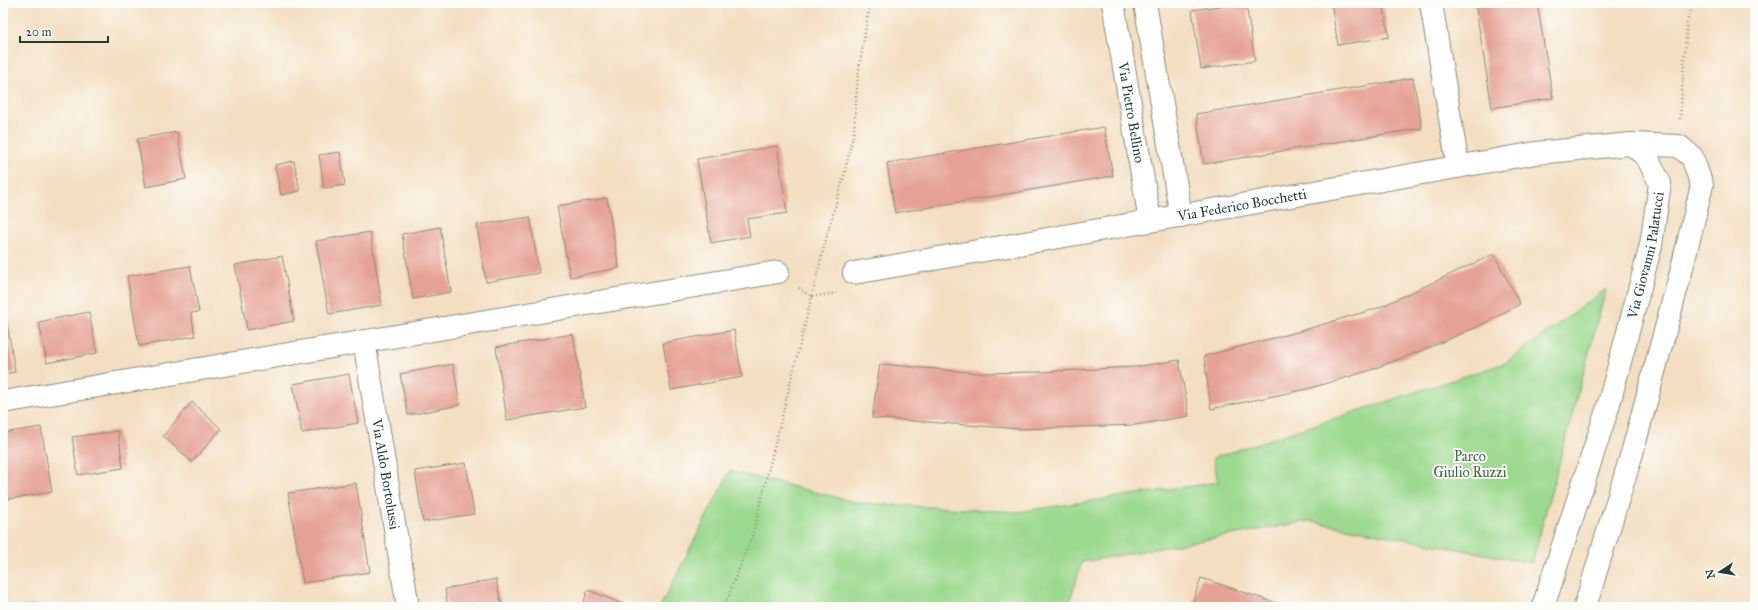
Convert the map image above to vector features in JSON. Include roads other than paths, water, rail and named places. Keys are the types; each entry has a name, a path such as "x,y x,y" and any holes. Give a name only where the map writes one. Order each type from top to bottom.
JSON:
{"street":[{"name":"Via Pietro Bellino","path":"1113,3 1150,221"},
{"path":"1145,3 1181,216"},
{"path":"1431,3 1458,167"},
{"name":"Via Federico Bocchetti","path":"854,273 1536,153 1632,144"},
{"path":"1585,607 1634,445 1681,272 1702,185 1692,157 1679,146 1632,144"},
{"name":"Via Giovanni Palatucci","path":"1543,607 1608,407 1651,245 1660,183 1647,157 1632,144"},
{"path":"3,402 778,272"},
{"name":"Via Aldo Bortolussi","path":"364,341 408,607"}],"park label":[{"name":"Parco Giulio Ruzzi","path":"1470,464"}]}
